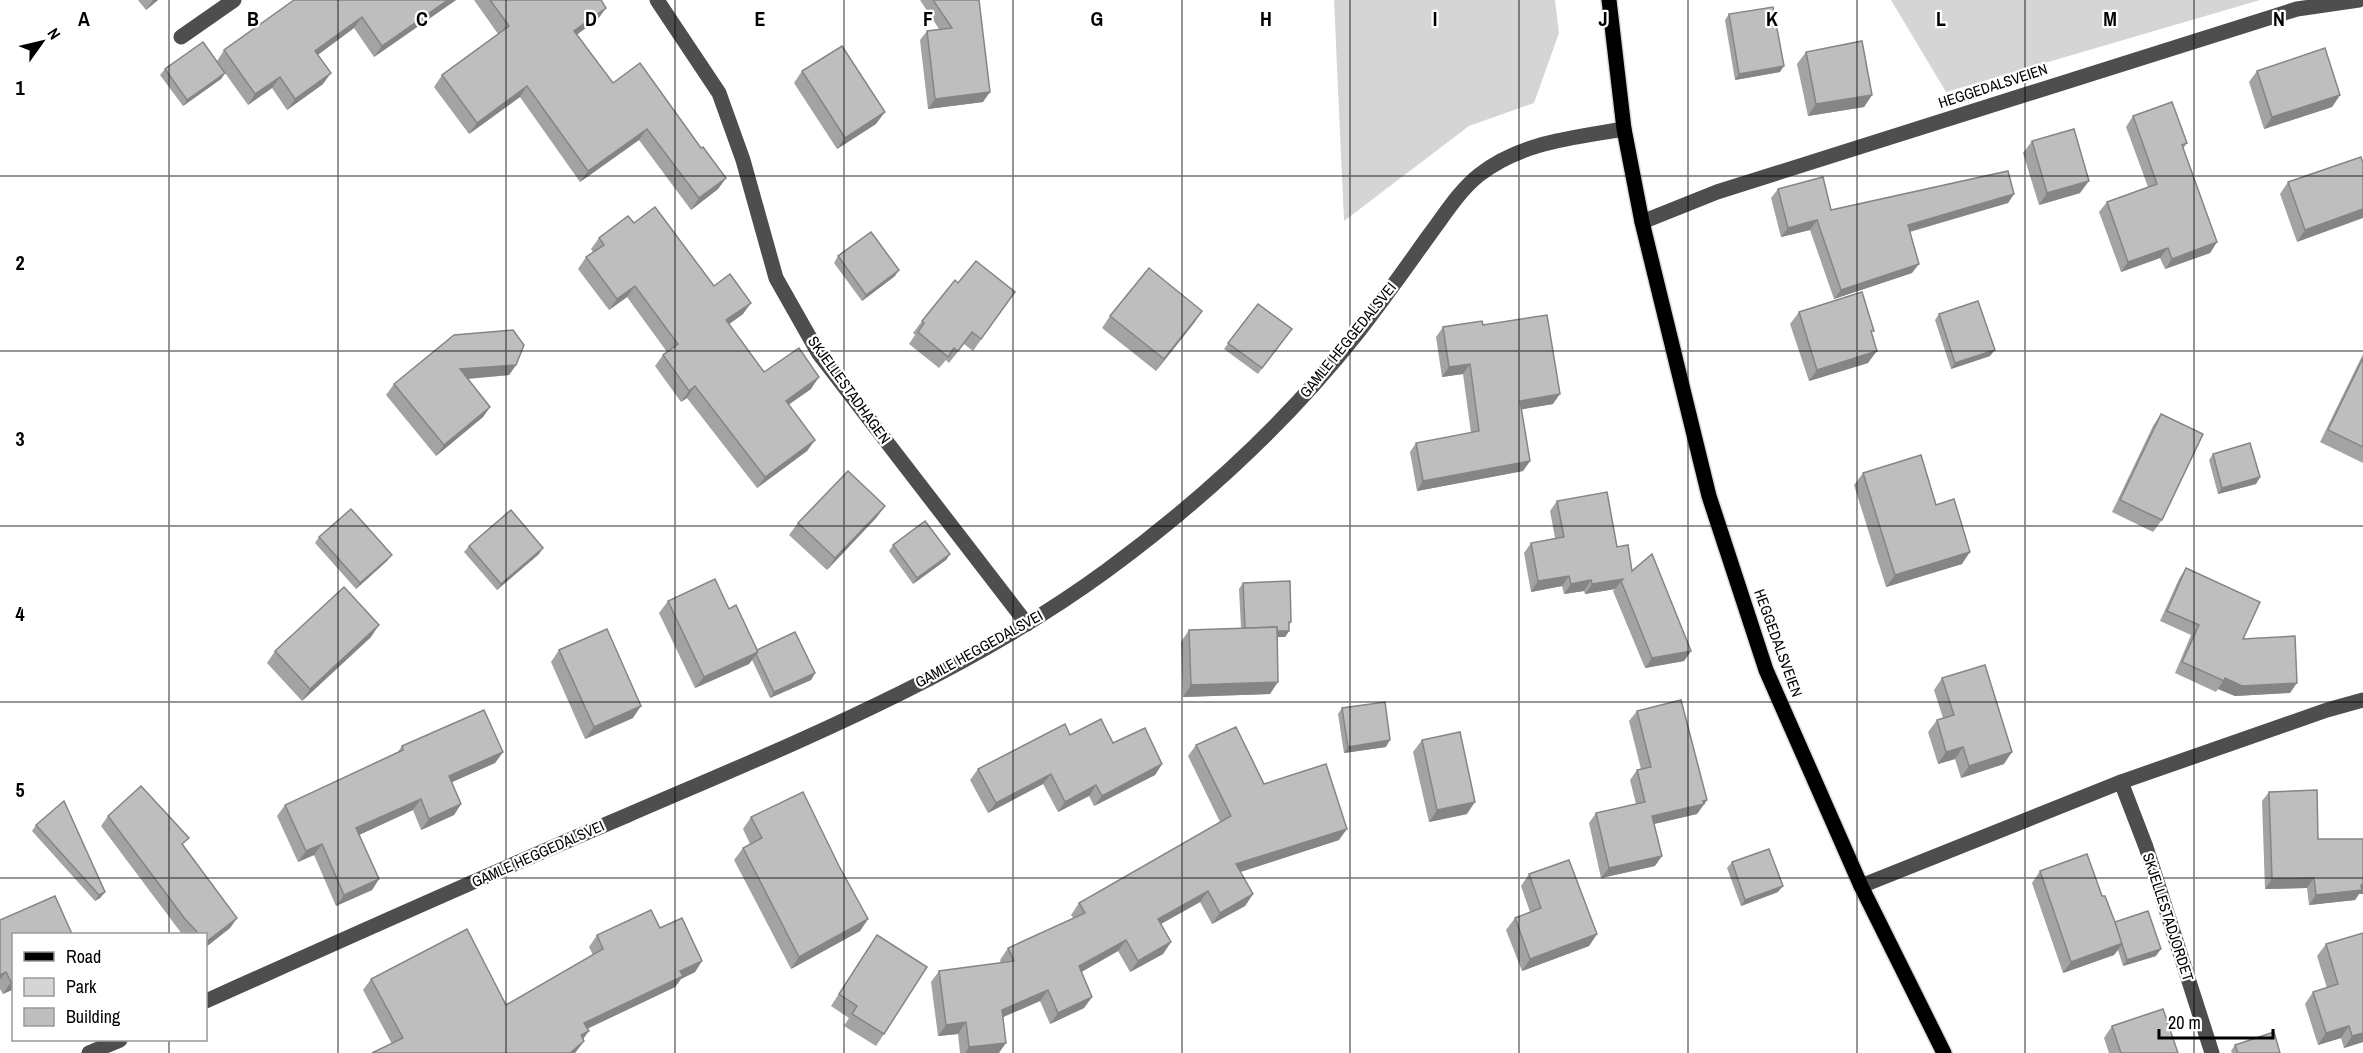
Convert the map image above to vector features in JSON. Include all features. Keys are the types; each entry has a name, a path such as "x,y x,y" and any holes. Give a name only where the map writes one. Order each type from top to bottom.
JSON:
{"main road":[{"name":"HEGGEDALSVEIEN","path":"1609,0 1624,129 1642,222 1709,496 1766,670 1861,885 1944,1053"}],"street":[{"path":"181,37 234,0"},
{"name":"SKJELLESTADHAGEN","path":"657,0 720,93 743,160 776,278 819,354 1027,624"},
{"name":"HEGGEDALSVEIEN","path":"1642,222 1717,192 2297,9 2359,0"},
{"name":"GAMLE HEGGEDALSVEI","path":"207,1001 573,838 820,732 950,668 1027,624 1106,571 1208,491 1288,413 1359,331 1458,197 1479,176 1505,159 1544,143 1624,129"},
{"path":"1861,885 2121,782 2327,710 2363,700"},
{"name":"SKJELLESTADJORDET","path":"2121,782 2146,847 2212,1053"},
{"path":"89,1053 118,1041"}],"green space":[{"path":"1334,0 1555,0 1559,33 1534,103 1469,126 1344,221"},
{"path":"1891,0 2260,0 1946,92"}],"building":[{"path":"294,0 448,0 382,46 362,17 315,51 331,73 295,99 280,77 255,94 224,50"},
{"path":"490,0 601,0 606,8 574,31 613,83 640,63 701,148 703,147 726,178 699,198 647,129 588,171 527,86 477,123 442,75 509,26"},
{"path":"933,0 979,0 990,92 935,99 927,31 952,28"},
{"path":"1773,7 1784,66 1739,74 1729,14"},
{"path":"1862,41 1872,95 1816,104 1806,52"},
{"path":"203,42 225,73 187,100 165,69"},
{"path":"842,46 885,112 845,138 802,71"},
{"path":"2325,48 2340,95 2272,117 2257,71"},
{"path":"2172,102 2187,143 2182,145 2217,242 2172,259 2168,248 2128,262 2107,202 2157,184 2133,116"},
{"path":"2074,129 2089,181 2047,193 2032,141"},
{"path":"2361,157 2363,209 2305,230 2288,182"},
{"path":"2008,171 2014,194 1908,225 1919,264 1841,290 1817,220 1788,228 1778,189 1823,177 1831,210"},
{"path":"655,207 714,286 730,274 751,303 726,320 764,372 799,348 819,377 786,401 815,440 765,477 695,386 689,391 663,355 678,344 635,286 617,299 586,257 604,245 599,238 628,216 634,223"},
{"path":"871,232 899,270 866,295 838,256"},
{"path":"976,261 1015,292 981,339 972,332 958,351 954,348 948,357 918,332 924,323 922,321 955,280 958,283"},
{"path":"1149,268 1202,311 1164,359 1110,316"},
{"path":"1862,292 1874,331 1871,331 1877,351 1817,370 1799,312"},
{"path":"1978,301 1995,350 1955,363 1939,314"},
{"path":"1258,304 1292,329 1262,368 1228,343"},
{"path":"1547,315 1560,394 1520,401 1530,461 1423,481 1416,443 1479,431 1470,364 1449,367 1443,327 1482,321 1483,325"},
{"path":"513,330 524,345 516,365 460,369 490,407 444,445 394,384 454,335"},
{"path":"2363,358 2363,447 2328,430"},
{"path":"2161,414 2203,434 2162,520 2120,500"},
{"path":"2250,443 2260,477 2222,488 2213,454"},
{"path":"1921,455 1936,505 1954,499 1970,552 1895,575 1863,473"},
{"path":"848,471 885,506 835,558 798,523"},
{"path":"1607,492 1617,547 1628,545 1632,571 1652,554 1691,651 1652,658 1621,581 1623,579 1592,584 1591,580 1571,584 1569,576 1538,581 1531,543 1564,537 1557,501"},
{"path":"351,509 392,555 360,583 319,537"},
{"path":"511,510 543,548 501,584 469,546"},
{"path":"925,521 950,554 917,578 893,545"},
{"path":"2186,568 2260,602 2243,639 2295,636 2297,683 2242,686 2225,678 2224,681 2182,662 2199,625 2167,611"},
{"path":"715,579 729,609 736,605 758,652 704,677 668,601"},
{"path":"1290,581 1291,622 1289,622 1289,631 1277,631 1277,627 1245,628 1243,583"},
{"path":"344,587 379,625 310,689 275,651"},
{"path":"1277,627 1278,682 1191,685 1189,630"},
{"path":"607,629 641,706 594,727 559,650"},
{"path":"795,632 815,673 774,692 756,654 757,650"},
{"path":"1985,665 2012,752 1969,766 1963,747 1946,752 1937,720 1954,715 1942,678"},
{"path":"1681,700 1707,800 1703,801 1704,804 1652,816 1662,856 1609,868 1596,813 1645,802 1637,770 1651,767 1637,711"},
{"path":"1385,702 1390,740 1348,747 1342,708"},
{"path":"484,710 503,752 449,776 461,804 429,819 421,799 356,828 379,879 344,895 322,844 306,851 285,805 403,750 402,746"},
{"path":"1101,719 1113,743 1145,728 1162,764 1102,796 1096,785 1065,802 1051,774 996,803 978,769 1065,724 1070,735"},
{"path":"1236,727 1264,784 1326,764 1347,829 1236,864 1253,894 1220,913 1208,891 1158,919 1171,942 1138,961 1126,940 1079,966 1092,997 1058,1013 1048,990 1002,1010 1006,1043 969,1047 966,1022 946,1025 939,971 1014,961 1008,948 1085,913 1079,903 1231,816 1196,745"},
{"path":"1460,732 1475,802 1437,810 1422,740"},
{"path":"141,786 189,838 182,844 237,918 207,941 207,933 198,933 185,919 108,816"},
{"path":"2317,790 2318,839 2363,839 2362,890 2316,895 2314,878 2272,879 2269,792"},
{"path":"803,792 868,919 799,957 743,848 762,838 751,817"},
{"path":"64,801 105,892 99,895 36,825"},
{"path":"1769,849 1783,886 1745,900 1732,862"},
{"path":"2087,854 2102,896 2105,896 2123,943 2071,962 2040,871"},
{"path":"1569,860 1597,934 1530,959 1515,918 1541,908 1529,874"},
{"path":"55,896 72,933 12,933 11,982 6,972 0,975 0,920"},
{"path":"651,910 660,928 682,918 702,961 680,971 683,976 584,1023 589,1031 581,1035 584,1041 570,1053 372,1053 403,1038 371,979 467,929 506,1005 603,949 597,935"},
{"path":"2148,911 2161,949 2127,960 2115,922"},
{"path":"2363,933 2363,1033 2352,1036 2349,1026 2326,1033 2313,992 2338,984 2326,944"},
{"path":"877,935 927,967 884,1034 852,1014 857,1006 839,994"},
{"path":"2163,1009 2178,1053 2121,1053 2112,1026"},
{"path":"2274,1032 2280,1053 2238,1053 2235,1045"}]}
